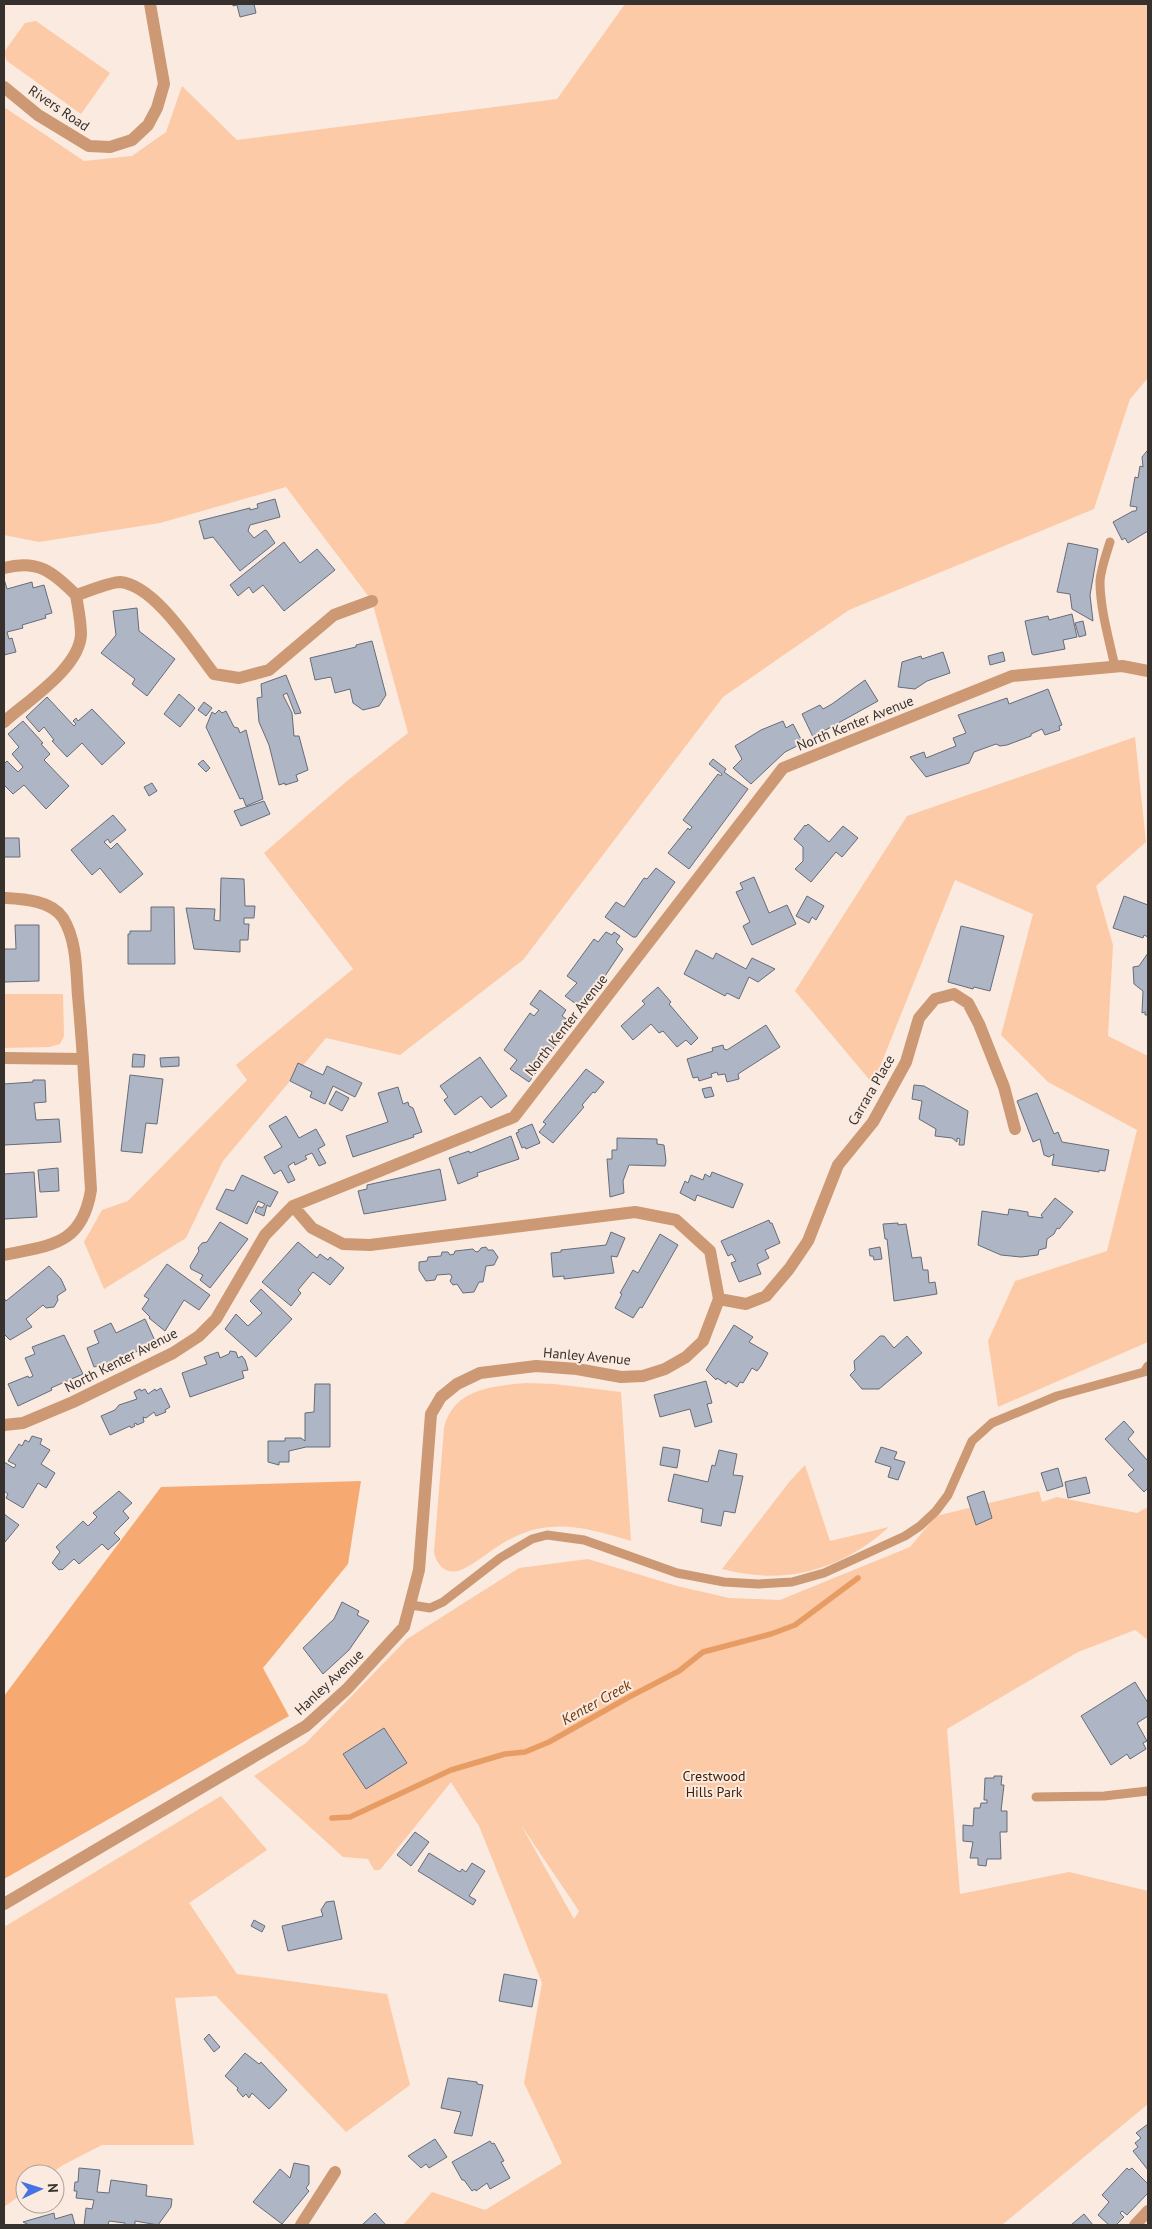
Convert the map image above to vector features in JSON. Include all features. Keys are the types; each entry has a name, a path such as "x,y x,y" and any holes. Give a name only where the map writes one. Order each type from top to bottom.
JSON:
{"street":[{"name":"Rivers Road","path":"4,87 38,116 89,146 110,147 132,140 148,125 157,108 164,84 150,4"},
{"path":"4,568 16,565 38,565 60,578 76,595 81,635 75,655 62,672 4,722"},
{"path":"76,595 119,582 135,586 155,599 214,674 239,678 270,670 334,614 372,601"},
{"name":"North Kenter Avenue","path":"4,1425 23,1422 73,1402 173,1354 199,1336 216,1319 265,1235 293,1206 514,1117 784,768 1012,676 1122,666 1148,671"},
{"path":"4,898 28,899 45,905 62,917 73,942 83,1059 91,1190 88,1208 76,1230 57,1243 4,1255"},
{"name":"Carrara Place","path":"719,1299 746,1304 766,1296 789,1269 808,1241 838,1165 873,1122 906,1062 919,1018 936,999 954,994 968,1004 979,1024 1004,1087 1016,1129"},
{"path":"4,1058 83,1059"},
{"path":"293,1206 312,1228 343,1244 370,1245 635,1212 676,1220 710,1251 719,1299"},
{"name":"Hanley Avenue","path":"4,1904 306,1726 347,1689 404,1628 419,1570 431,1414 441,1397 457,1384 480,1373 514,1367 577,1369 621,1377 643,1376 665,1369 686,1357 703,1340 719,1299"},
{"path":"301,2225 335,2172"},
{"path":"1135,2225 1148,2212"}],"lane":[{"path":"1110,542 1100,581 1102,604 1115,667"},
{"path":"411,1605 430,1608 443,1602 500,1558 532,1539 547,1535 584,1540 677,1573 724,1582 758,1584 792,1582 824,1573 905,1536 920,1526 936,1511 948,1495 972,1441 992,1423 1057,1396 1147,1370"},
{"path":"1036,1797 1104,1796 1148,1791"}],"green space":[{"path":"625,4 1148,4 1148,378 1130,399 1094,509 849,610 723,697 523,960 400,1055 326,1038 223,1161 186,1238 104,1289 84,1242 102,1210 128,1201 247,1080 236,1065 353,969 264,853 347,781 408,733 372,601 286,487 160,523 39,542 4,535 4,107 84,161 132,156 166,132 182,86 237,140 557,99"},
{"path":"36,21 110,73 81,114 7,61 4,52 25,23"},
{"path":"1135,737 1146,842 1096,886 1113,945 1108,1036 1148,1056 1148,1342 998,1407 988,1341 1015,1281 1107,1251 1137,1130 1048,1082 1001,1035 1033,914 955,880 873,1084 795,991 907,816"},
{"path":"4,994 63,994 64,1036 60,1044 49,1047 4,1048"},
{"path":"526,1383 554,1384 621,1392 631,1541 582,1528 551,1527 536,1529 503,1543 463,1569 453,1572 449,1571 439,1564 434,1552 444,1428 449,1415 465,1397 476,1392 487,1388"},
{"path":"805,1465 830,1541 889,1527 871,1542 852,1554 832,1564 812,1570 790,1575 768,1576 722,1569 790,1481"},
{"name":"Crestwood Hills Park","path":"1039,1491 1042,1502 1057,1497 1137,1513 1148,1507 1148,1640 1135,1630 1078,1652 947,1729 960,1894 1069,1872 1148,1891 1148,2104 1002,2225 403,2225 432,2192 485,2210 562,2163 524,2083 542,1983 479,1826 451,1782 380,1870 374,1870 368,1859 343,1857 254,1776 306,1743 407,1639 519,1568 588,1559 677,1586 729,1598 780,1600 910,1547 936,1516","holes":["521,1825 579,1911 574,1919"]},
{"path":"221,1796 267,1850 189,1903 237,1974 387,1994 410,2085 346,2132 216,1996 175,1998 194,2145 102,2145 65,2164 15,2164 15,2199 4,2207 4,1927"}],"shaded area":[{"path":"361,1481 348,1564 263,1668 289,1716 4,1879 4,1696 161,1487"}],"building":[{"path":"233,4 254,4 256,13 240,17 237,5 233,6"},
{"path":"1147,451 1148,531 1128,543 1125,538 1122,540 1113,522 1136,511 1137,507 1130,506 1135,477 1138,478 1140,466 1143,467 1142,457"},
{"path":"275,499 280,517 250,525 248,531 254,538 265,530 275,543 240,571 213,537 204,539 199,521 250,508 250,510 258,508 257,504"},
{"path":"284,542 300,563 317,549 335,570 284,611 263,585 253,593 249,587 238,596 230,585"},
{"path":"1068,543 1098,549 1090,595 1093,621 1072,609 1070,594 1057,592"},
{"path":"4,579 7,589 32,582 33,588 44,585 52,613 45,615 46,618 22,625 23,628 7,632 9,639 12,638 16,652 4,655"},
{"path":"137,608 139,631 175,659 147,696 132,684 135,679 101,653 116,635 113,611"},
{"path":"1072,614 1077,637 1063,640 1065,649 1032,654 1025,621 1048,616 1049,620"},
{"path":"1083,621 1086,635 1079,637 1075,623"},
{"path":"372,641 386,695 379,706 363,710 353,703 350,689 335,693 331,677 315,680 310,658 356,647 356,645"},
{"path":"943,652 950,673 927,681 915,689 898,687 902,662 921,656 922,659"},
{"path":"1003,652 1005,661 990,665 988,656"},
{"path":"286,675 301,713 295,714 287,693 283,695 292,713 294,736 299,736 308,770 296,775 298,781 279,785 269,745 259,722 257,698 262,697 261,684"},
{"path":"865,680 878,701 813,737 802,714 820,705 823,709"},
{"path":"1048,689 1062,725 1059,726 1060,730 1045,735 1042,729 1031,734 1031,736 1007,745 1000,746 996,744 974,752 969,763 926,777 910,757 924,752 926,758 956,746 953,738 966,733 958,715 1007,698 1009,704"},
{"path":"179,694 195,708 180,727 164,714"},
{"path":"47,697 74,726 76,724 73,721 76,718 78,721 92,709 125,743 102,765 82,743 67,757 52,741 54,740 44,727 39,732 26,717"},
{"path":"204,702 212,708 206,716 198,710"},
{"path":"219,710 222,713 226,711 234,727 238,728 240,733 246,730 263,799 246,806 243,798 240,799 206,727 212,712 215,714"},
{"path":"23,721 43,743 41,744 50,754 44,760 69,786 46,809 24,785 13,794 4,785 4,764 7,761 18,772 23,767 12,754 19,747 8,734"},
{"path":"783,721 786,728 793,724 803,743 785,752 751,784 733,768 742,759 735,746 761,730"},
{"path":"713,759 726,769 724,772 748,789 689,869 668,853 688,828 690,830 692,827 683,820 718,774 721,776 722,774 709,764"},
{"path":"203,760 210,768 206,772 198,764"},
{"path":"152,783 157,791 149,796 144,787"},
{"path":"264,801 270,814 241,826 234,811"},
{"path":"113,815 126,830 110,843 108,839 104,842 111,849 117,843 143,874 120,893 100,868 92,875 71,850"},
{"path":"808,824 829,842 843,826 858,838 842,857 836,852 811,882 795,869 803,861 803,847 794,839 805,825"},
{"path":"4,838 19,838 20,857 4,857"},
{"path":"656,868 675,882 636,937 633,937 605,917 616,902 624,907 644,878 647,879"},
{"path":"754,877 769,913 787,905 796,924 752,945 743,926 750,922 736,892 743,889 740,883"},
{"path":"221,878 244,879 245,906 255,906 254,918 244,918 244,924 249,924 248,940 240,940 240,952 194,949 186,908 215,909 214,920 220,921"},
{"path":"807,896 824,906 816,920 812,917 809,923 796,916"},
{"path":"1124,896 1148,905 1148,937 1144,935 1143,938 1113,928"},
{"path":"151,907 174,907 175,964 128,964 128,934 130,934 130,931 151,931"},
{"path":"15,925 39,925 39,981 4,982 4,949 16,949"},
{"path":"961,926 1004,936 990,991 974,987 973,989 948,982"},
{"path":"606,932 612,935 614,932 620,936 616,942 623,949 583,1009 565,996 577,983 567,976 594,939 598,942"},
{"path":"696,950 713,959 716,953 746,969 752,958 775,969 758,982 749,977 739,999 727,993 725,996 684,974"},
{"path":"1148,953 1148,1015 1145,1015 1145,1012 1142,1013 1143,991 1134,984 1133,967 1139,966"},
{"path":"658,987 671,1002 669,1004 698,1038 691,1045 686,1040 677,1047 663,1031 659,1033 651,1024 633,1040 621,1026 645,1004 642,1001"},
{"path":"540,990 566,1010 562,1016 572,1023 529,1082 510,1069 517,1060 504,1050 530,1013 534,1016 539,1010 530,1004"},
{"path":"766,1025 780,1047 738,1074 739,1079 727,1082 725,1074 718,1075 717,1072 711,1074 712,1077 699,1081 698,1077 693,1078 687,1059 713,1051 712,1048 723,1045 724,1049 727,1050"},
{"path":"133,1054 145,1055 144,1067 132,1067"},
{"path":"179,1057 179,1066 161,1067 160,1058"},
{"path":"480,1057 507,1096 491,1108 481,1096 455,1115 444,1100 448,1097 440,1086"},
{"path":"298,1063 323,1075 327,1066 362,1083 355,1097 333,1086 325,1104 310,1097 312,1092 290,1081"},
{"path":"586,1069 604,1082 582,1105 584,1107 553,1143 539,1132 546,1124 543,1122"},
{"path":"130,1075 163,1079 157,1124 146,1123 142,1153 121,1151"},
{"path":"33,1080 45,1080 46,1102 34,1103 36,1120 59,1119 61,1142 4,1145 4,1084 33,1082"},
{"path":"914,1085 924,1086 968,1111 964,1145 959,1145 960,1139 957,1138 957,1142 952,1138 935,1136 936,1129 919,1119 922,1101 912,1099"},
{"path":"398,1087 403,1104 408,1102 409,1106 413,1108 422,1132 413,1135 414,1137 353,1157 346,1136 388,1122 378,1093"},
{"path":"711,1087 714,1096 705,1098 702,1089"},
{"path":"336,1091 349,1098 342,1111 329,1104"},
{"path":"1037,1093 1054,1134 1058,1132 1062,1142 1109,1150 1105,1171 1099,1170 1099,1172 1052,1165 1054,1154 1049,1157 1044,1155 1040,1139 1033,1142 1017,1101"},
{"path":"286,1116 299,1138 316,1129 325,1145 318,1149 326,1163 319,1166 312,1153 305,1156 307,1159 295,1165 294,1162 288,1166 295,1180 288,1183 281,1170 274,1174 264,1157 282,1147 269,1126"},
{"path":"532,1124 540,1143 526,1149 525,1147 522,1148 516,1133 519,1132 518,1130"},
{"path":"511,1136 519,1159 477,1173 478,1176 458,1184 449,1158 469,1151 470,1153"},
{"path":"617,1138 657,1139 657,1144 664,1145 666,1161 665,1166 629,1165 623,1181 624,1193 610,1197 607,1159 612,1159 612,1150 617,1150"},
{"path":"58,1168 59,1191 40,1192 38,1170"},
{"path":"440,1169 446,1200 364,1214 358,1191 367,1189 367,1185"},
{"path":"34,1172 37,1217 4,1219 4,1174"},
{"path":"712,1172 743,1184 733,1208 697,1195 695,1201 680,1193 685,1181 688,1183 691,1175 703,1180 705,1174 710,1177"},
{"path":"242,1175 278,1192 270,1207 267,1205 264,1216 255,1212 258,1206 262,1208 265,1204 258,1201 247,1224 216,1209 226,1189 234,1191"},
{"path":"1055,1198 1073,1212 1059,1229 1057,1228 1054,1234 1047,1239 1046,1248 1039,1250 1038,1255 1021,1257 1001,1255 978,1245 982,1211 1008,1215 1009,1209 1028,1212 1028,1216 1043,1218 1041,1215"},
{"path":"769,1220 780,1243 765,1250 769,1258 757,1264 761,1274 739,1282 731,1263 736,1261 732,1254 728,1256 721,1241"},
{"path":"220,1222 248,1239 210,1288 200,1280 203,1275 191,1269 190,1266 199,1251 198,1248 202,1243 207,1242"},
{"path":"898,1223 898,1225 906,1224 912,1258 921,1257 923,1270 928,1270 929,1283 935,1282 937,1294 894,1301 887,1239 885,1239 883,1224"},
{"path":"611,1232 625,1238 617,1257 611,1256 614,1273 564,1279 564,1276 553,1277 551,1253 561,1252 561,1250 606,1245"},
{"path":"660,1234 678,1245 642,1308 640,1307 633,1318 615,1308 622,1294 620,1293 633,1270 638,1273"},
{"path":"298,1242 317,1258 320,1254 328,1260 330,1257 344,1268 330,1285 313,1272 298,1290 301,1293 291,1306 262,1282"},
{"path":"486,1247 488,1250 493,1250 498,1257 494,1265 486,1266 483,1282 479,1282 474,1292 463,1293 457,1284 453,1285 450,1281 452,1277 450,1274 437,1275 435,1280 426,1281 419,1270 419,1262 427,1261 428,1257 441,1256 442,1252 448,1252 450,1255 454,1254 455,1251 473,1249 476,1252"},
{"path":"880,1247 882,1259 874,1260 873,1256 870,1256 869,1249"},
{"path":"167,1264 210,1295 199,1310 184,1300 165,1331 149,1318 142,1309 149,1299 144,1296"},
{"path":"49,1266 61,1279 66,1290 57,1296 58,1300 54,1307 46,1308 43,1305 26,1319 32,1327 10,1340 4,1334 4,1298 6,1301"},
{"path":"261,1289 292,1319 256,1357 225,1329 236,1314 248,1326 262,1313 250,1301"},
{"path":"145,1319 156,1343 111,1363 94,1367 87,1348 99,1343 94,1331 111,1323 116,1333"},
{"path":"734,1325 753,1337 749,1342 768,1353 757,1371 752,1368 743,1383 740,1382 737,1387 728,1381 726,1384 717,1378 716,1380 706,1370"},
{"path":"64,1335 83,1374 51,1388 52,1390 18,1406 8,1384 28,1376 29,1378 33,1376 25,1358 35,1354 32,1347"},
{"path":"880,1336 884,1336 894,1348 907,1336 922,1353 879,1389 862,1389 850,1375 855,1370 854,1361"},
{"path":"230,1351 236,1352 238,1358 242,1356 245,1360 248,1370 242,1371 244,1378 190,1397 182,1373 207,1364 204,1357 218,1352 220,1358 229,1354"},
{"path":"706,1381 712,1403 707,1404 712,1422 695,1427 690,1409 660,1417 654,1395"},
{"path":"315,1384 330,1384 330,1447 306,1447 289,1451 289,1462 279,1462 279,1465 268,1462 268,1441 285,1441 285,1438 301,1438 305,1441 305,1413 314,1412"},
{"path":"161,1388 170,1407 165,1410 166,1412 156,1416 154,1412 146,1418 143,1417 144,1422 137,1425 136,1423 131,1428 130,1426 110,1435 101,1416 115,1410 119,1405 137,1399 134,1392 140,1389 141,1391 145,1389 148,1394 155,1389 156,1391"},
{"path":"1124,1421 1134,1432 1128,1439 1148,1461 1148,1488 1144,1492 1128,1475 1134,1470 1105,1439"},
{"path":"32,1436 42,1439 40,1444 50,1450 41,1464 55,1473 46,1488 38,1483 23,1508 6,1498 8,1494 4,1491 4,1462 14,1468 16,1465 8,1461 19,1444 22,1446 25,1440 29,1442"},
{"path":"663,1447 680,1450 677,1468 660,1465"},
{"path":"881,1447 897,1452 894,1459 905,1462 898,1480 888,1477 891,1467 875,1462"},
{"path":"719,1450 737,1454 733,1475 743,1476 735,1513 724,1511 721,1526 701,1522 703,1509 668,1501 674,1474 708,1482 712,1465 715,1466"},
{"path":"1058,1468 1063,1486 1047,1491 1041,1473"},
{"path":"1086,1477 1090,1493 1068,1498 1065,1482"},
{"path":"119,1491 132,1503 123,1511 129,1518 114,1533 120,1539 108,1550 102,1544 79,1564 74,1559 62,1570 59,1570 52,1563 60,1552 56,1547 83,1521 88,1526 97,1517 93,1513"},
{"path":"984,1491 992,1518 976,1525 967,1497"},
{"path":"4,1514 19,1525 5,1542 4,1541"},
{"path":"342,1602 359,1611 357,1615 369,1621 349,1650 323,1674 303,1648 334,1619"},
{"path":"1135,1682 1148,1703 1148,1716 1137,1723 1147,1741 1143,1743 1146,1749 1130,1759 1127,1754 1111,1765 1081,1716"},
{"path":"384,1728 407,1763 366,1789 343,1754"},
{"path":"994,1776 1002,1776 1001,1785 1004,1785 1001,1811 1007,1811 1007,1832 1000,1832 1001,1859 987,1859 986,1866 978,1865 978,1858 970,1858 973,1842 963,1841 963,1825 973,1826 974,1808 980,1808 981,1803 987,1803 987,1800 984,1800 985,1778 994,1778"},
{"path":"415,1832 429,1842 411,1866 397,1855"},
{"path":"429,1853 460,1872 462,1869 466,1872 472,1863 485,1871 469,1896 476,1900 473,1905 418,1871"},
{"path":"334,1901 342,1939 288,1951 282,1926 323,1916 321,1910 326,1902"},
{"path":"254,1920 265,1926 262,1932 251,1926"},
{"path":"504,1974 537,1980 532,2007 499,2001"},
{"path":"209,2034 220,2047 214,2052 204,2039"},
{"path":"245,2053 259,2064 261,2062 287,2090 269,2109 252,2093 249,2098 246,2094 243,2097 237,2090 238,2088 225,2076"},
{"path":"448,2078 477,2082 477,2084 483,2085 472,2136 454,2133 461,2112 441,2108"},
{"path":"1148,2124 1148,2170 1133,2151 1138,2147 1135,2143 1141,2138 1136,2133"},
{"path":"435,2139 447,2157 429,2168 426,2164 421,2168 408,2156"},
{"path":"490,2141 492,2144 494,2143 504,2161 501,2162 510,2178 490,2189 487,2183 476,2191 475,2189 472,2191 462,2180 452,2162"},
{"path":"294,2163 309,2166 309,2184 306,2188 309,2191 282,2224 253,2202 280,2169 290,2178"},
{"path":"79,2168 100,2170 97,2192 109,2193 111,2180 147,2185 146,2196 172,2199 171,2207 158,2225 135,2221 135,2225 125,2225 125,2223 109,2221 108,2225 84,2225 86,2208 92,2209 94,2200 76,2198 77,2191 74,2191 75,2182 78,2182"},
{"path":"1127,2168 1129,2170 1132,2168 1148,2184 1148,2193 1127,2215 1122,2211 1120,2213 1124,2217 1116,2225 1109,2225 1098,2215 1109,2202 1102,2195"},
{"path":"375,2213 386,2225 362,2225"},
{"path":"51,2214 54,2214 55,2219 72,2214 75,2225 29,2225 23,2222"},
{"path":"1084,2214 1093,2225 1071,2225"}],"waterway":[{"name":"Kenter Creek","path":"332,1818 350,1817 451,1770 505,1754 525,1752 549,1742 679,1671 703,1652 771,1634 795,1625 858,1578"}]}
